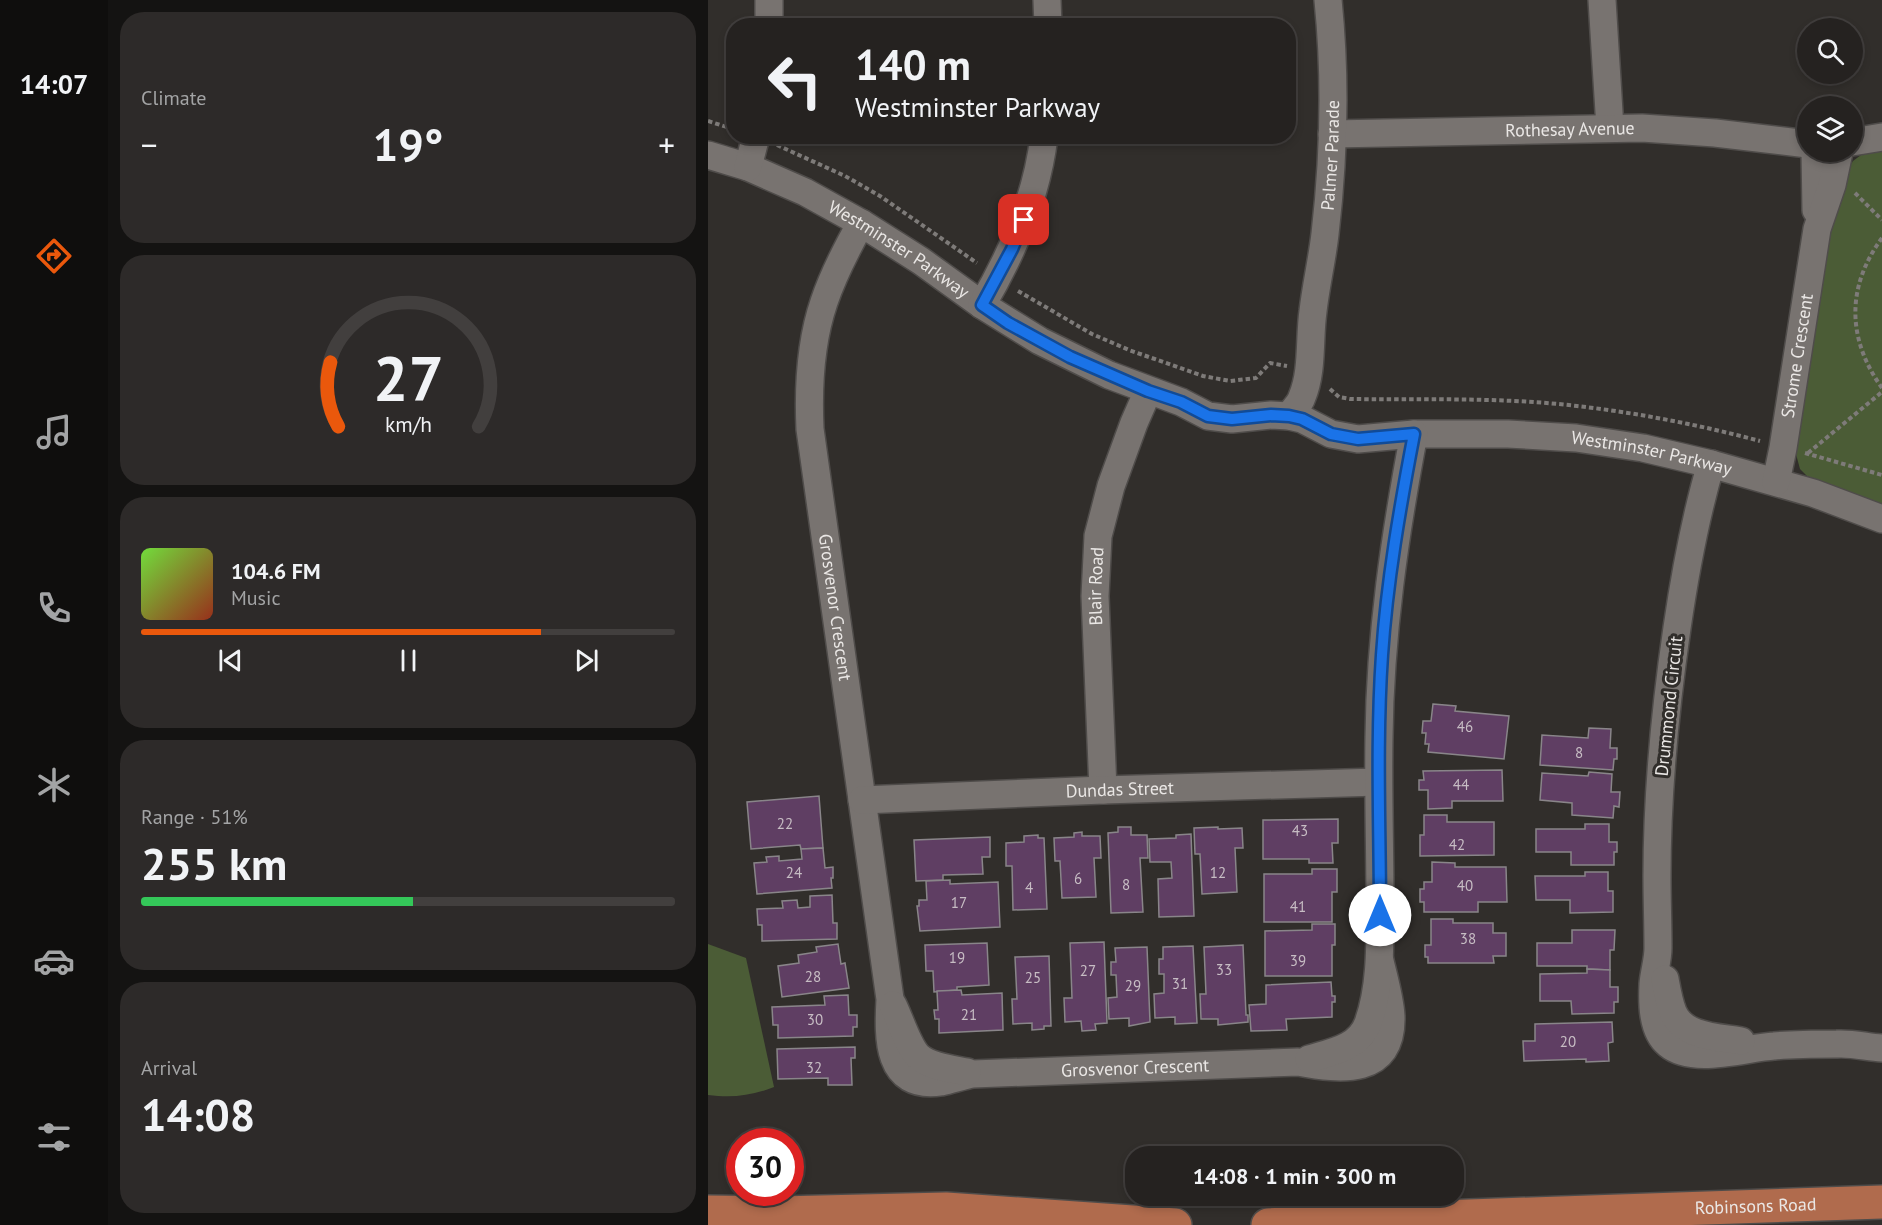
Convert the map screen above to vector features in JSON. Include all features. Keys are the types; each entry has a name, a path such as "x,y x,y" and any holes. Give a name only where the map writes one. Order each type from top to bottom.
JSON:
{"main road":[{"name":"Robinsons Road","path":"1268,1225 1353,1220 1882,1202"},
{"path":"708,1212 779,1213 946,1209 1175,1225"}],"street":[{"path":"769,0 769,18"},
{"path":"1047,0 1048,18"},
{"name":"Palmer Parade","path":"1292,404 1290,366 1313,309 1325,236 1332,134 1328,0"},
{"path":"1602,0 1610,128"},
{"name":"Rothesay Avenue","path":"1332,134 1642,128 1715,133 1797,143"},
{"path":"1863,140 1882,137"},
{"path":"748,167 754,144"},
{"path":"982,305 1003,268 1024,220 1035,184 1042,144"},
{"name":"Westminster Parkway","path":"708,155 748,167 805,192 861,223 921,261 1008,323 1070,357 1148,391 1181,402 1208,416 1232,419 1271,415 1292,404 1355,422 1414,434 1508,434 1576,438 1643,448 1776,482 1846,504 1882,519"},
{"name":"Strome Crescent","path":"1815,162 1817,229"},
{"name":"Strome Crescent","path":"1776,482 1817,229 1832,185 1837,162"},
{"name":"Grosvenor Crescent","path":"861,223 824,300 812,357 809,400 814,466 890,999 913,1049 910,1064 930,1063 973,1074 1298,1062 1340,1068 1366,1064 1380,1055"},
{"name":"Blair Road","path":"1103,790 1095,596 1098,536 1111,486 1148,391"},
{"path":"1380,961 1391,1014 1390,1036 1380,1055 1362,1036 1372,1008 1380,961 1378,782 1382,654 1393,558 1414,434"},
{"name":"Drummond Circuit","path":"1711,464 1702,495 1683,586 1661,757 1657,876 1658,952 1673,1012 1675,1036 1707,1035 1772,1046 1840,1043 1882,1048"},
{"name":"Dundas Street","path":"862,800 1378,782"},
{"name":"Drummond Circuit","path":"1840,1043 1882,1030"},
{"name":"Grosvenor Crescent","path":"1298,1062 1340,1050 1362,1036"}],"path":[{"path":"708,121 726,127"},
{"path":"1832,185 1853,192 1882,220"},
{"path":"1808,453 1882,390 1862,352 1855,315 1863,272 1882,238"}],"green space":[{"path":"1882,148 1882,505 1807,476 1800,469 1796,454 1830,225 1847,171 1852,162 1863,162 1863,154"},
{"path":"708,944 746,958 774,1087 741,1096 708,1095"}],"building":[{"path":"1433,704 1456,706 1455,711 1509,716 1504,759 1428,752 1429,744 1425,744 1426,733 1422,733 1423,721 1431,721"},
{"path":"1589,728 1611,729 1610,748 1617,748 1617,759 1614,759 1613,770 1540,765 1542,735 1588,738"},
{"path":"1502,770 1503,801 1452,801 1452,808 1428,809 1428,790 1419,790 1419,780 1424,780 1423,771"},
{"path":"1589,772 1612,774 1611,792 1620,792 1619,807 1614,806 1613,818 1572,815 1572,803 1540,800 1542,773 1588,776"},
{"path":"819,796 823,848 801,849 800,845 751,849 747,802"},
{"path":"1424,815 1447,815 1447,822 1494,822 1494,855 1420,856 1420,835 1424,835"},
{"path":"1338,819 1338,843 1332,843 1333,863 1309,863 1309,859 1263,859 1263,820"},
{"path":"1585,824 1609,824 1609,842 1617,842 1614,865 1571,865 1571,852 1536,852 1536,829 1585,829"},
{"path":"1118,827 1131,827 1131,835 1147,835 1148,858 1140,858 1143,912 1111,913 1108,833 1118,832"},
{"path":"1218,827 1218,829 1242,828 1243,848 1235,848 1237,892 1202,894 1200,854 1195,854 1194,828"},
{"path":"1082,832 1082,836 1100,836 1101,858 1094,858 1096,897 1062,898 1060,861 1055,861 1054,838 1074,837 1074,833"},
{"path":"1191,834 1194,916 1159,917 1158,879 1172,878 1171,862 1150,862 1149,839 1176,838 1176,835"},
{"path":"1038,835 1038,838 1044,838 1047,909 1013,910 1012,866 1006,866 1006,843 1024,842 1024,836"},
{"path":"990,837 990,857 982,857 983,874 943,875 943,880 916,881 914,840"},
{"path":"823,848 825,868 833,867 832,888 757,894 754,863 767,862 766,857 779,856 779,861 802,859 801,849"},
{"path":"1432,862 1455,863 1455,867 1506,867 1507,902 1478,902 1478,912 1424,912 1424,902 1420,902 1420,889 1424,889 1424,882 1432,882"},
{"path":"1312,869 1337,869 1337,892 1332,892 1332,922 1264,922 1264,874 1312,874"},
{"path":"1585,872 1608,872 1608,891 1613,891 1613,912 1570,913 1570,900 1536,900 1535,876 1585,876"},
{"path":"950,880 950,884 998,882 1000,927 920,931 917,906 919,906 919,900 927,900 926,881"},
{"path":"832,895 833,923 837,923 837,939 762,941 762,925 758,925 757,909 783,908 782,901 797,900 798,908 810,907 810,896"},
{"path":"1431,919 1453,919 1453,923 1493,923 1493,933 1506,933 1506,956 1493,956 1494,963 1428,963 1428,957 1425,957 1425,945 1431,945"},
{"path":"1312,924 1335,924 1332,976 1265,976 1265,931 1312,930"},
{"path":"1572,930 1615,930 1614,950 1610,950 1610,970 1587,969 1587,966 1537,966 1537,943 1572,943"},
{"path":"1104,942 1107,1023 1095,1024 1096,1030 1082,1031 1081,1021 1065,1022 1064,998 1072,998 1070,943"},
{"path":"987,943 989,985 957,987 957,990 934,992 933,971 926,971 925,945"},
{"path":"838,944 841,964 845,963 849,988 782,997 778,966 799,963 798,955 817,952 816,947"},
{"path":"1243,945 1248,1022 1218,1025 1218,1019 1201,1019 1200,994 1206,994 1204,947"},
{"path":"1193,946 1197,1023 1175,1024 1175,1017 1155,1018 1154,994 1164,993 1164,974 1159,974 1159,959 1163,959 1163,947"},
{"path":"1147,947 1150,1022 1129,1026 1129,1018 1109,1019 1108,998 1117,997 1116,975 1111,975 1111,962 1116,962 1115,948"},
{"path":"1049,956 1051,1026 1032,1030 1032,1023 1013,1024 1012,999 1017,999 1015,957"},
{"path":"1587,969 1610,970 1610,987 1618,987 1618,1002 1614,1002 1614,1013 1572,1014 1571,1001 1540,1001 1540,974 1587,973"},
{"path":"1331,982 1332,996 1335,996 1335,1002 1332,1002 1332,1017 1286,1019 1287,1030 1251,1031 1249,1005 1266,1004 1266,985"},
{"path":"961,990 962,995 1002,993 1003,1030 939,1033 939,1019 935,1019 934,1010 938,1010 937,991"},
{"path":"848,995 849,1015 857,1015 857,1027 853,1027 853,1036 778,1038 778,1025 773,1025 772,1007 825,1005 824,996"},
{"path":"1612,1022 1613,1042 1608,1043 1609,1061 1586,1062 1586,1059 1524,1061 1523,1041 1535,1041 1535,1024"},
{"path":"855,1047 855,1058 851,1058 852,1085 828,1085 828,1078 778,1079 777,1049"}],"route":[{"path":"1024,220 998,278 982,305 1040,341 1109,375 1220,419 1289,416 1302,419 1331,434 1358,439 1414,434 1398,527 1382,654 1378,782 1380,915"}]}
